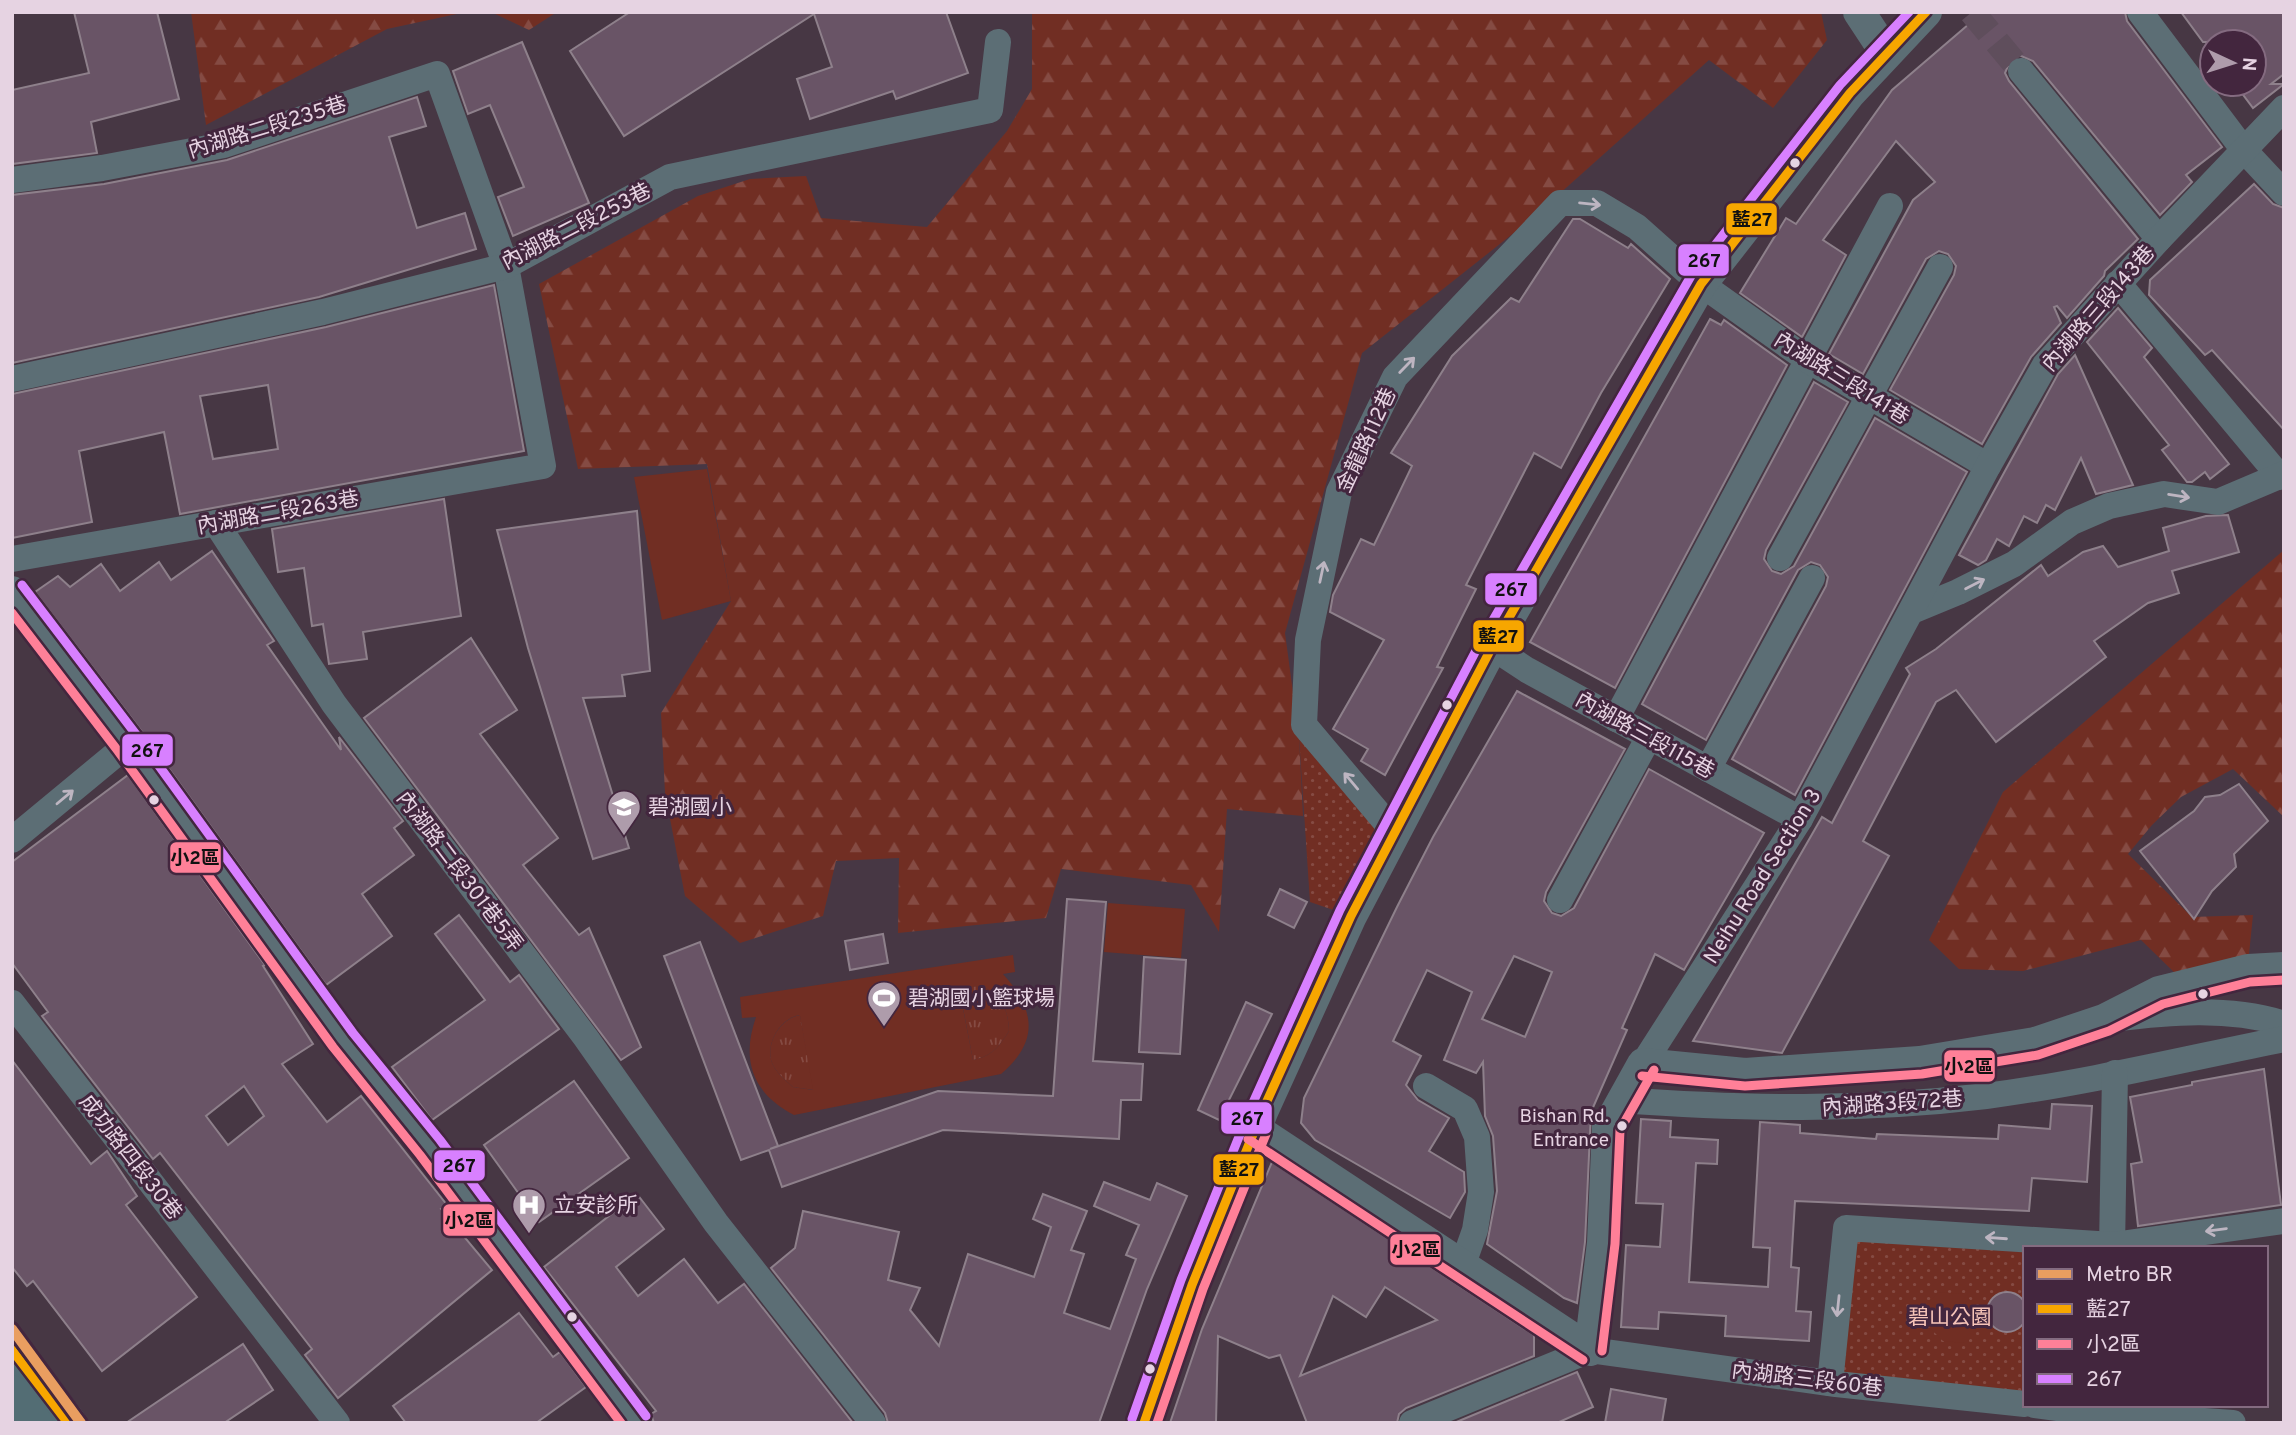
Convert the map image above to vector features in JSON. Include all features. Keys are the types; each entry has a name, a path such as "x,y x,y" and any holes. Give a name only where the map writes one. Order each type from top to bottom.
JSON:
{"main road":[{"path":"12,1350 68,1423"},
{"path":"12,1394 34,1423"}],"street":[{"path":"1859,12 1886,52"},
{"path":"1144,1423 1192,1285 1255,1129 1351,916 1492,647 1701,284 1886,52 1926,12"},
{"path":"2140,12 2243,149 2284,194"},
{"name":"內湖路二段253巷","path":"12,379 323,312 506,266 670,177 990,110 998,42"},
{"path":"2021,71 2158,239"},
{"name":"內湖路二段235巷","path":"12,180 102,168 223,145 437,74 506,266"},
{"name":"內湖路三段143巷","path":"1912,611 1988,466 2045,365 2158,239 2284,107"},
{"name":"金龍路112巷","path":"1395,833 1304,725 1308,640 1339,492 1395,377 1560,203 1597,203 1637,227 1701,284"},
{"path":"1616,719 1890,206"},
{"name":"內湖路二段263巷","path":"12,559 543,466 506,266"},
{"path":"1780,558 1940,267"},
{"path":"1912,611 2014,564 2072,522 2109,506 2164,494 2218,502 2282,475 2118,283"},
{"name":"內湖路三段141巷","path":"1701,284 1808,360 1988,466"},
{"name":"內湖路二段301巷5弄","path":"216,523 334,704 586,1038 708,1213 873,1423"},
{"path":"1708,769 1812,578"},
{"path":"12,592 128,744 343,1040 430,1147 636,1423"},
{"name":"Neihu Road Section 3","path":"1590,1350 1603,1242 1608,1127 1620,1100 1800,819 1912,611"},
{"name":"內湖路三段115巷","path":"1492,647 1616,719 1800,819"},
{"path":"1560,900 1649,737"},
{"path":"12,840 128,744"},
{"path":"1643,1064 1745,1074 1920,1062 2035,1042 2104,1020 2159,992 2248,970 2284,968"},
{"name":"成功路四段30巷","path":"12,1003 337,1423"},
{"path":"2104,1020 2217,1013 2255,1015 2281,1023 2284,1027"},
{"name":"內湖路3段72巷","path":"1620,1100 1745,1109 1827,1108 1986,1096 2284,1039"},
{"path":"2113,1246 2115,1073"},
{"path":"1426,1086 1465,1108 1477,1137 1481,1192 1475,1230 1463,1264"},
{"path":"1255,1129 1590,1350"},
{"path":"1830,1383 1846,1228 2113,1246 2284,1221"},
{"path":"1412,1423 1590,1350"},
{"name":"內湖路三段60巷","path":"1590,1350 1830,1383 2023,1404"},
{"path":"2050,1407 2104,1414 2233,1423"}],"green space":[{"path":"191,12 466,12 387,29 206,125"},
{"path":"491,12 557,12 529,30"},
{"path":"1032,12 1821,12 1827,40 1773,108 1709,60 1529,221 1362,353 1285,633 1299,737 1303,816 1227,809 1219,932 1191,885 1061,869 1046,918 898,933 899,858 836,861 823,916 740,943 685,896 665,793 661,713 731,601 707,464 578,469 539,284 698,196 750,179 806,176 821,218 927,227 1007,131 1032,89"},
{"path":"707,469 731,601 662,620 634,477"},
{"path":"2284,550 2284,817 2233,769 2181,797 2152,825 2128,854 2192,917 2253,915 2248,964 2179,977 2141,940 2023,971 1959,969 1929,940 2003,792"},
{"path":"1299,737 1395,833 1351,916 1310,902"},
{"path":"1108,903 1185,909 1181,958 1104,952"},
{"path":"1013,955 1015,972 1003,974 1022,1000 1029,1025 1022,1049 1014,1062 1001,1074 794,1115 768,1096 754,1074 750,1047 756,1017 742,1018 740,997","holes":["982,986 995,994 1003,1004 1009,1031 994,1050 973,1060 959,988","800,1016 813,1090 793,1087 777,1072 771,1060 773,1038 786,1021"]},
{"path":"982,986 995,994 1003,1004 1009,1031 994,1050 973,1060 959,987"},
{"path":"800,1015 814,1090 793,1087 777,1072 771,1060 773,1038 781,1026"},
{"name":"碧山公園","path":"1851,1237 2023,1248 2023,1401 1837,1379"},
{"path":"1939,1292 1964,1294 1973,1305 1977,1326 1965,1343 1943,1341 1925,1323 1925,1306"}],"building":[{"path":"74,12 157,12 179,99 91,122 97,153 12,164 12,90 89,73"},
{"path":"630,12 946,12 968,73 896,99 893,91 810,119 797,79 832,67 814,14 624,136 570,51"},
{"path":"1983,12 2125,12 2127,21 2222,147 2186,175 2192,182 2160,215 2033,61 2019,55 2011,59 2005,73 2009,81 2138,239 2105,271 2104,276 2067,318 2057,306 2054,307 2061,323 2031,357 1982,444 1890,390 1954,275 1956,266 1948,254 1939,251 1926,259 1863,374 1829,354 1913,200 1935,182 1896,141 1823,240 1846,255 1802,337 1740,293 1786,218 1796,224 1892,90"},
{"path":"2181,12 2284,12 2284,74 2271,84 2284,84 2268,96 2268,28 2198,28 2198,35"},
{"path":"522,42 589,203 513,236 498,197 524,187 490,105 468,114 453,71"},
{"path":"417,97 426,126 389,137 417,228 465,213 476,249 319,297 12,363 12,195 104,184 227,160"},
{"path":"2246,98 2266,98 2253,108"},
{"path":"2254,184 2273,204 2284,208 2284,430 2212,350 2205,355 2149,295 2150,280"},
{"path":"1573,219 1580,219 1628,248 1631,244 1670,279 1601,393 1561,468 1534,453 1466,585 1476,589 1437,667 1443,668 1385,775 1361,761 1368,749 1333,729 1384,640 1330,612 1333,595 1361,539 1374,545 1412,466 1391,453 1452,356 1511,298 1519,302"},
{"path":"494,285 524,451 180,514 164,432 79,451 92,522 12,538 12,394 326,327","holes":["268,385 278,449 213,459 200,396"]},
{"path":"2118,308 2152,348 2144,357 2229,464 2210,479 2205,472 2192,482 2187,482 2162,450 2169,445 2087,342"},
{"path":"1710,319 1721,325 1724,320 1787,365 1615,688 1530,642"},
{"path":"2075,355 2133,485 2096,494 2081,458 2055,510 2046,505 2037,523 2024,516 2009,546 1997,539 1986,560 1978,565 1959,555 2058,374"},
{"path":"1814,382 1848,402 1766,550 1764,559 1772,571 1781,574 1794,566 1875,418 1967,472 1795,795 1732,759 1826,586 1828,577 1820,565 1811,562 1798,570 1706,740 1642,704"},
{"path":"444,499 461,616 363,632 367,659 329,664 323,624 312,626 304,568 278,572 272,529"},
{"path":"637,511 650,671 622,675 625,696 583,698 629,848 593,859 528,648 497,530"},
{"path":"2228,515 2239,552 2172,571 2179,593 2148,603 2094,641 2106,657 1996,742 1956,690 1936,702 1863,841 1889,856 1782,1053 1693,1041 1822,817 1832,823 1910,674 1906,668 1936,649 2041,565 2048,576 2083,552 2103,546 2118,567 2169,551 2163,528 2206,516"},
{"path":"212,551 274,641 267,645 341,750 339,737 403,821 394,828 414,855 362,894 392,936 326,985 143,733 35,592 58,576 70,587 101,564 120,591 159,562 171,580"},
{"path":"471,638 517,710 480,734 558,838 523,865 579,935 589,928 641,1047 621,1060 364,718"},
{"path":"1517,691 1625,749 1546,892 1544,901 1552,913 1561,916 1574,908 1649,769 1764,833 1684,970 1655,954 1622,1028 1627,1030 1591,1112 1585,1242 1577,1303 1564,1298 1487,1244 1497,1191 1493,1136 1485,1116 1483,1062 1476,1073 1444,1060 1472,992 1427,970 1393,1041 1421,1056 1406,1085 1418,1100 1449,1118 1429,1151 1464,1172 1465,1192 1450,1218 1315,1140 1301,1123 1304,1098 1433,837","holes":["1514,956 1552,972 1525,1037 1482,1019"]},
{"path":"128,775 265,965 263,966 313,1044 282,1064 327,1122 361,1096 447,1205 441,1209 492,1270 338,1398 305,1355 312,1349 160,1153 153,1159 42,1016 48,1012 12,963 12,862","holes":["244,1086 264,1116 228,1145 206,1116"]},
{"path":"2239,784 2268,821 2234,854 2236,867 2212,891 2194,919 2140,851 2194,811 2205,797 2220,795"},
{"path":"1280,889 1307,902 1294,928 1268,915"},
{"path":"1067,899 1106,902 1093,1061 1143,1064 1141,1100 1121,1100 1119,1139 943,1130 782,1187 769,1150 741,1160 664,956 700,942 778,1146 770,1149 938,1091 1053,1096"},
{"path":"459,915 510,982 519,975 559,1029 432,1120 392,1067 485,1000 435,934"},
{"path":"883,934 888,963 850,970 845,941"},
{"path":"1144,957 1186,960 1180,1054 1139,1052"},
{"path":"1246,1002 1272,1014 1219,1120 1198,1110"},
{"path":"12,1060 91,1164 107,1151 137,1196 126,1205 197,1297 102,1371 33,1281 27,1286 12,1267"},
{"path":"2264,1069 2281,1205 2138,1226 2131,1164 2142,1162 2130,1097"},
{"path":"574,1081 629,1158 539,1222 484,1145"},
{"path":"2052,1104 2092,1106 2087,1182 2032,1178 2029,1211 1795,1201 1791,1267 1799,1268 1796,1311 1811,1312 1809,1341 1725,1336 1726,1316 1659,1312 1658,1329 1621,1327 1626,1245 1660,1247 1663,1204 1636,1203 1641,1119 1671,1121 1670,1137 1718,1140 1717,1164 1696,1163 1689,1282 1768,1287 1770,1248 1753,1247 1760,1122 1800,1125 1800,1133 1876,1139 1877,1134 1998,1139 1999,1125 2050,1129"},
{"path":"1272,1162 1534,1335 1534,1356 1406,1408 1399,1414 1397,1423 1307,1423 1280,1355 1269,1358 1218,1336 1216,1423 1170,1423 1202,1329","holes":["1385,1287 1437,1320 1300,1376 1333,1296 1366,1317"]},
{"path":"1104,1182 1150,1200 1157,1183 1187,1196 1147,1289 1099,1423 888,1423 885,1413 771,1268 795,1248 803,1211 899,1232 888,1280 920,1288 910,1310 939,1346 968,1254 1034,1277 1051,1227 1033,1219 1043,1194 1087,1211 1071,1250 1084,1254 1064,1313 1110,1329 1136,1259 1126,1255 1139,1225 1094,1206"},
{"path":"637,1194 664,1229 616,1267 638,1296 684,1259 718,1303 744,1284 853,1423 654,1423 651,1414 656,1411 544,1267"},
{"path":"1999,1293 2015,1293 2021,1298 2023,1324 2015,1331 1999,1331 1988,1320 1988,1304"},
{"path":"519,1313 553,1357 560,1352 586,1387 536,1423 406,1423 393,1406"},
{"path":"243,1344 273,1390 224,1423 126,1423"},
{"path":"1577,1372 1593,1407 1557,1423 1454,1423"},
{"path":"1611,1389 1666,1399 1662,1423 1605,1423"}],"tunnel":[{"path":"1972,12 2021,71"}],"metro line":[{"name":"BR","path":"12,1329 81,1423"}],"transit line":[{"name":"267","path":"1132,1419 1181,1280 1251,1107 1340,910 1481,641 1691,276 1840,85 1909,12"},
{"name":"藍27","path":"1144,1423 1192,1285 1262,1112 1351,916 1492,647 1701,284 1850,93 1926,12"},
{"name":"267","path":"22,585 138,737 353,1033 440,1140 646,1416"},
{"name":"小2區","path":"12,613 118,751 333,1047 420,1155 621,1423"},
{"name":"小2區","path":"1642,1076 1745,1086 1922,1074 2038,1055 2109,1031 2163,1004 2250,982 2284,980"},
{"name":"小2區","path":"1602,1351 1615,1244 1620,1130 1654,1070"},
{"name":"小2區","path":"1157,1423 1203,1289 1266,1134"},
{"name":"小2區","path":"1248,1139 1583,1360"},
{"name":"藍27","path":"12,1350 68,1423"}],"place":[{"name":"碧湖國小","path":"624,837"},
{"name":"碧湖國小籃球場","path":"884,1028"},
{"name":"Bishan Rd. Entrance","path":"1622,1126"},
{"name":"立安診所","path":"529,1235"}]}
